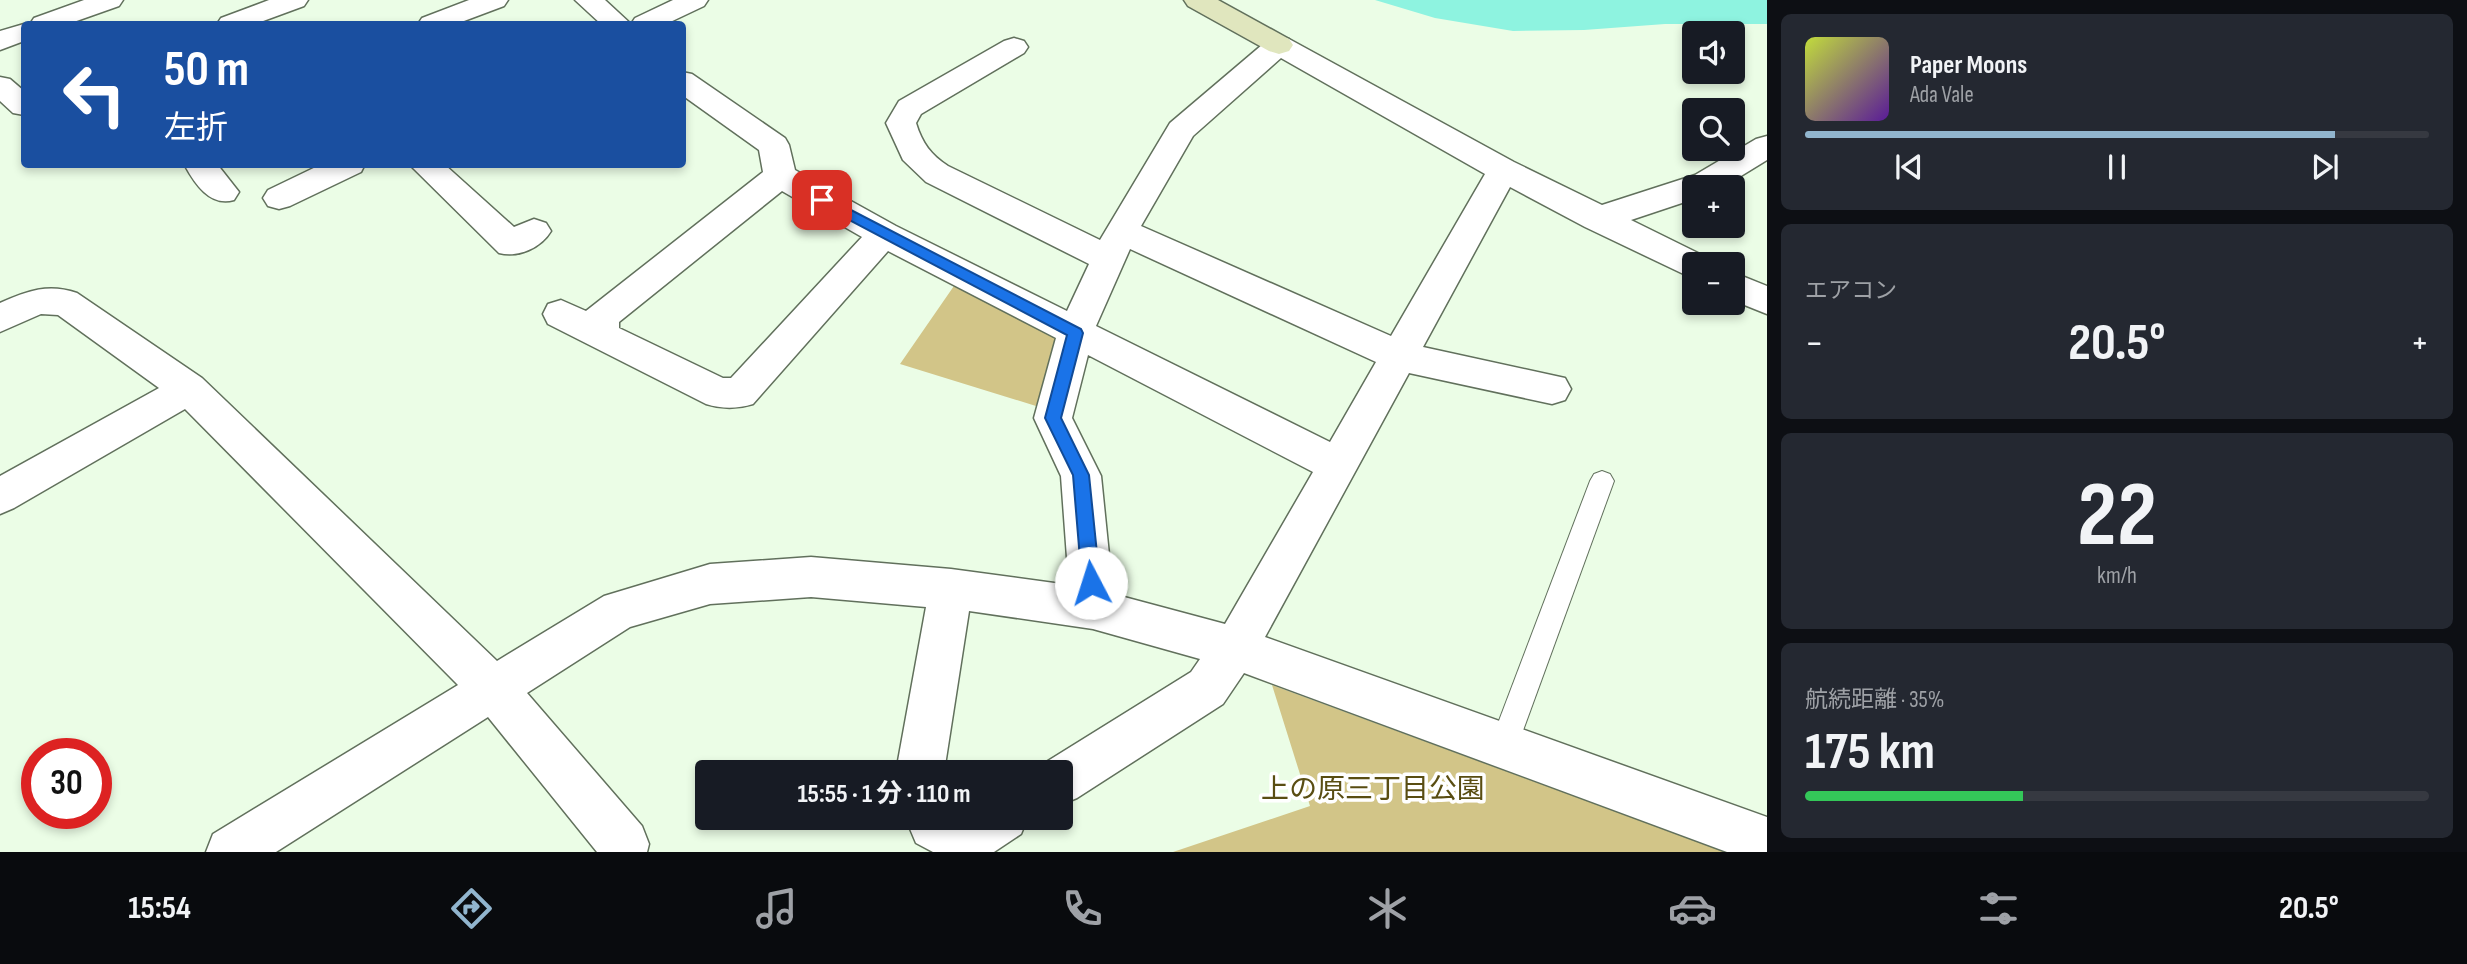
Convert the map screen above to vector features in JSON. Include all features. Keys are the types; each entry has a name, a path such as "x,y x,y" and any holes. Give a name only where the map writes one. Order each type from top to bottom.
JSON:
{"street":[{"path":"52,21 109,0"},
{"path":"239,21 294,0"},
{"path":"440,21 494,0"},
{"path":"589,0 614,21"},
{"path":"651,21 694,0"},
{"path":"1198,0 1503,170 1682,260"},
{"path":"0,41 21,33"},
{"path":"1093,609 1081,475 1053,418 1075,333 1115,245 1181,130 1279,45"},
{"path":"1014,47 910,108 901,123 906,142 921,163 937,174 1399,356 1552,389"},
{"path":"686,84 774,145 780,176 884,234 1075,333 1338,465"},
{"path":"0,86 21,103"},
{"path":"1597,219 1706,183 1767,146"},
{"path":"202,168 223,192"},
{"path":"279,198 342,168"},
{"path":"428,168 511,244"},
{"path":"1073,773 1207,688 1234,648 1503,170"},
{"path":"601,335 601,317 780,176"},
{"path":"561,314 719,393 740,393 884,234"},
{"path":"1745,291 1767,302"},
{"path":"0,318 37,301 65,302 189,389 495,690 624,844 622,852"},
{"path":"0,496 189,389"},
{"path":"231,852 495,690 619,610 710,584 811,577 951,589 1093,609 1234,648 1767,842"},
{"path":"922,760 951,589"},
{"path":"941,830 965,842 984,830"}],"lane":[{"path":"1503,747 1602,481"}],"green space":[{"path":"956,283 1061,335 1036,406 900,364"},
{"name":"上の原三丁目公園","path":"1272,685 1726,852 1173,852 1310,806"}],"water":[{"path":"1375,0 1767,0 1767,24 1745,24 1745,21 1682,21 1682,24 1584,30 1513,31 1435,18"}],"route":[{"path":"822,200 1075,333 1053,418 1081,475 1091,583"}]}
